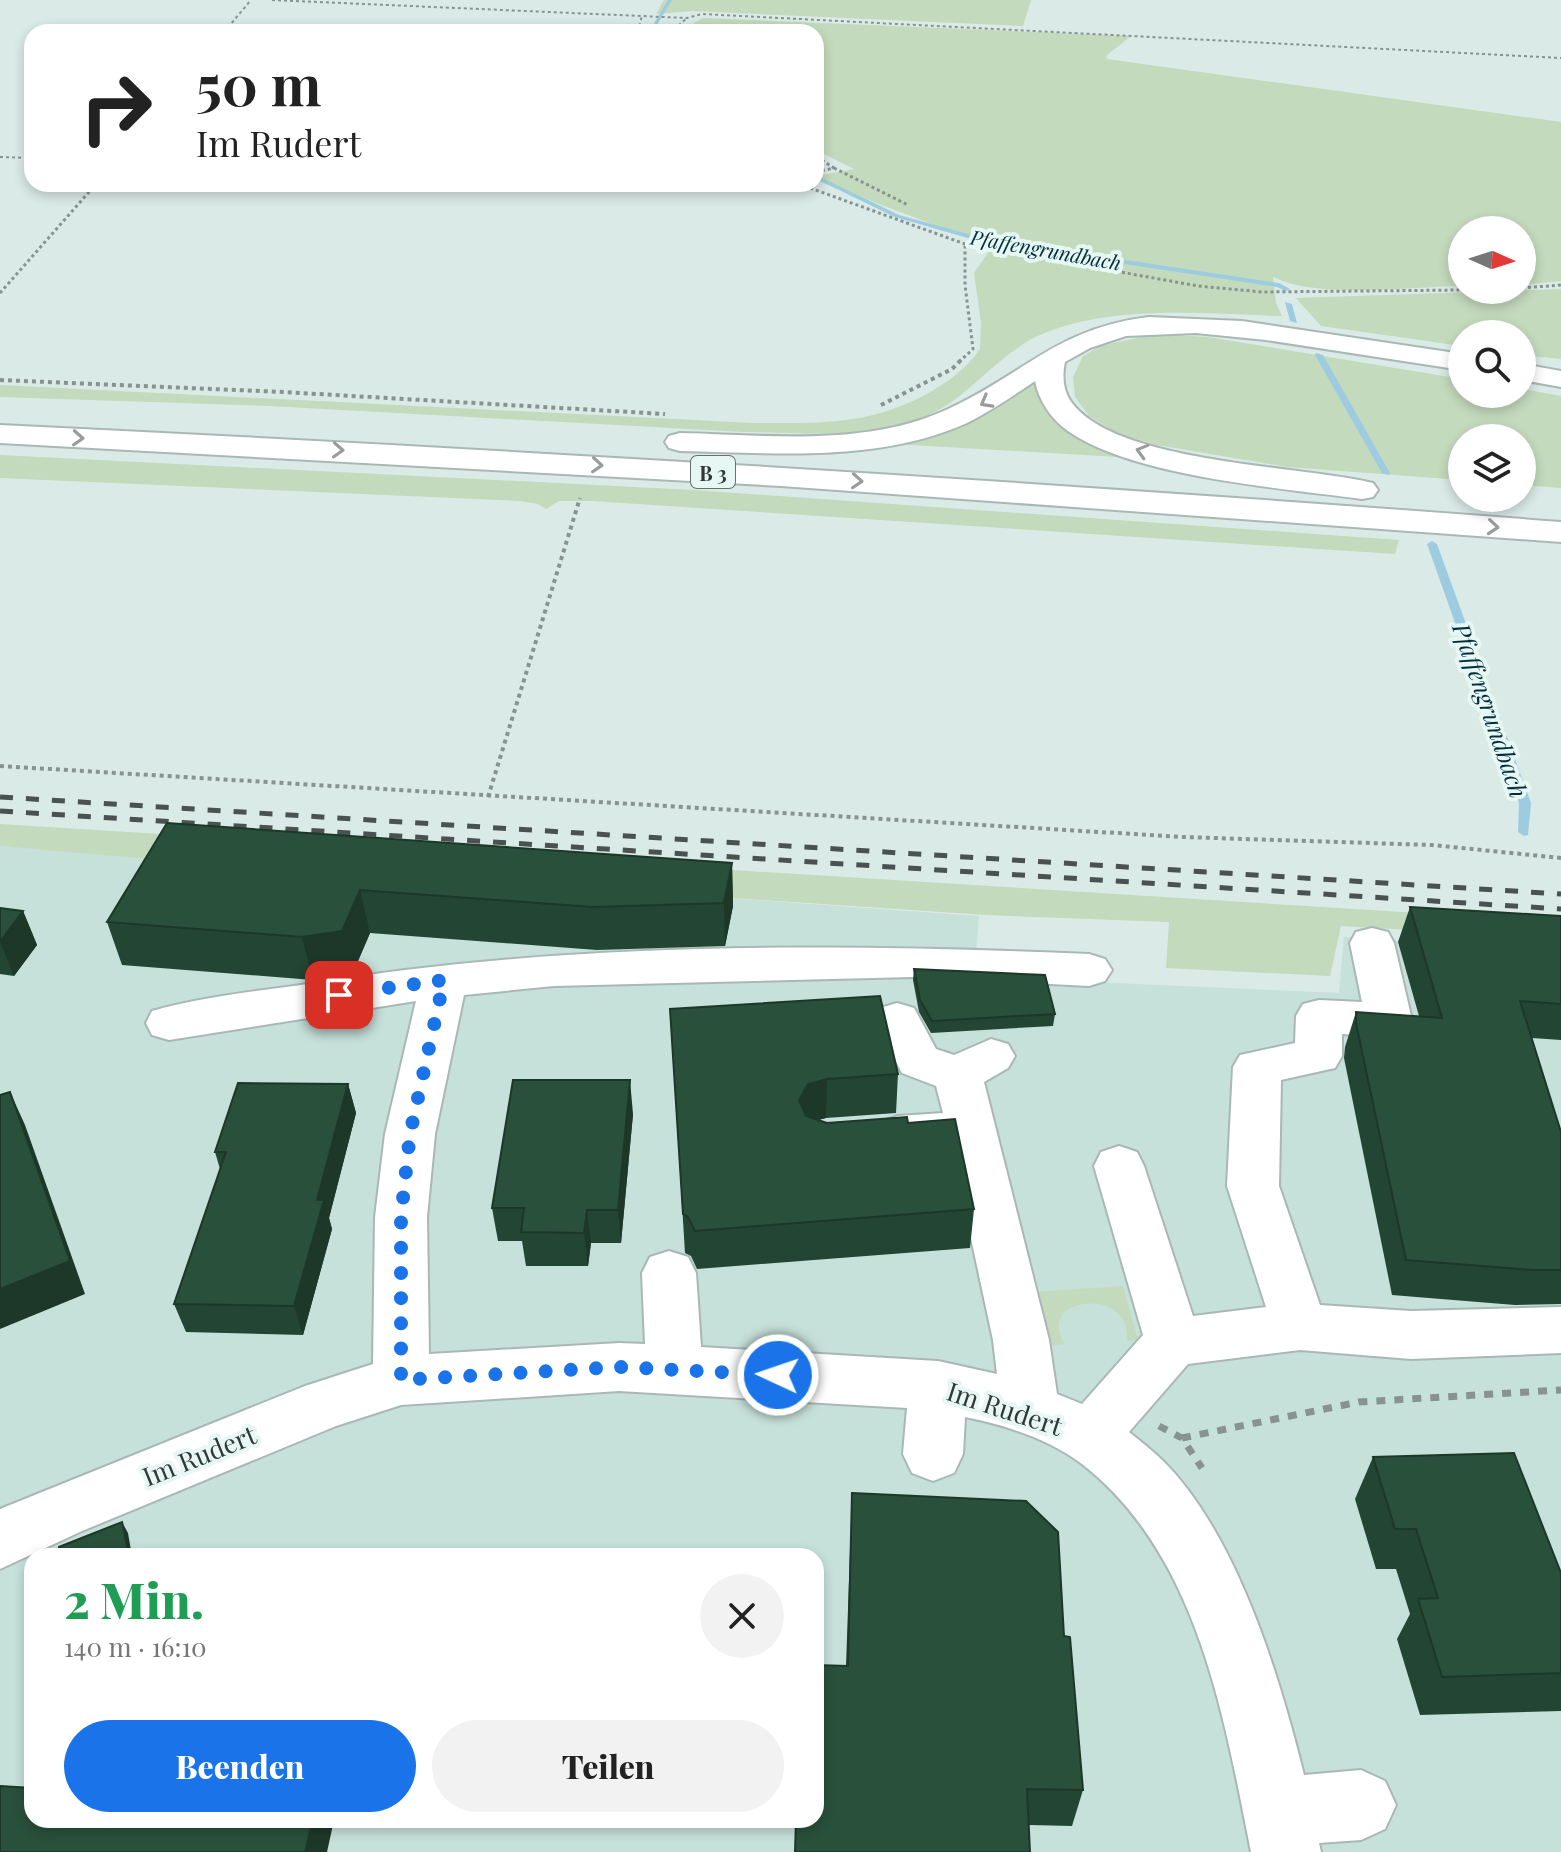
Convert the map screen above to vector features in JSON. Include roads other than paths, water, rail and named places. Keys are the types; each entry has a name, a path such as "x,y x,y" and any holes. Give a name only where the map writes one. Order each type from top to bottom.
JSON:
{"main road":[{"name":"B 3","path":"558,440 776,443 896,435 924,429 973,409 1072,346 1107,332 1186,325 1271,332 1448,360"},
{"name":"B 3","path":"1051,360 1047,375 1049,389 1058,404 1086,430 1112,442 1182,461 1412,497"},
{"path":"1536,370 1561,370"},
{"path":"1536,373 1561,379"},
{"name":"B 3","path":"0,413 276,423 558,440 1561,509"},
{"name":"B 3","path":"0,434 705,471 1561,532"},
{"path":"1300,1327 1253,1186 1257,1067 1318,1056 1319,1016 1389,1020 1372,943"},
{"path":"169,1023 444,980 554,970 913,962 1089,970"},
{"path":"401,1380 401,1217 410,1134 444,980"},
{"path":"897,1020 919,1061 975,1066 972,1130 1021,1340 1031,1411"},
{"path":"855,1138 972,1130"},
{"path":"1119,1166 1173,1342"},
{"path":"669,1273 674,1369"},
{"path":"1090,1438 1129,1388 1173,1342 1300,1327 1411,1335 1561,1330"},
{"name":"Im Rudert","path":"0,1540 61,1511 311,1409 401,1380 558,1369 674,1369 938,1386 991,1397 1090,1438 1123,1461 1171,1517 1201,1568 1226,1625 1282,1832"},
{"path":"933,1454 938,1386"},
{"path":"1282,1832 1361,1805"}],"waterway":[{"name":"Pfaffengrundbach","path":"656,24 670,0"},
{"name":"Pfaffengrundbach","path":"824,181 897,216 985,241 1279,285 1286,289"},
{"name":"Pfaffengrundbach","path":"1288,304 1294,321"},
{"name":"Pfaffengrundbach","path":"1319,355 1386,473"},
{"name":"Pfaffengrundbach","path":"1432,544 1525,803 1524,832"}],"railway":[{"path":"0,797 1561,894"},
{"path":"0,811 1561,909"}]}
